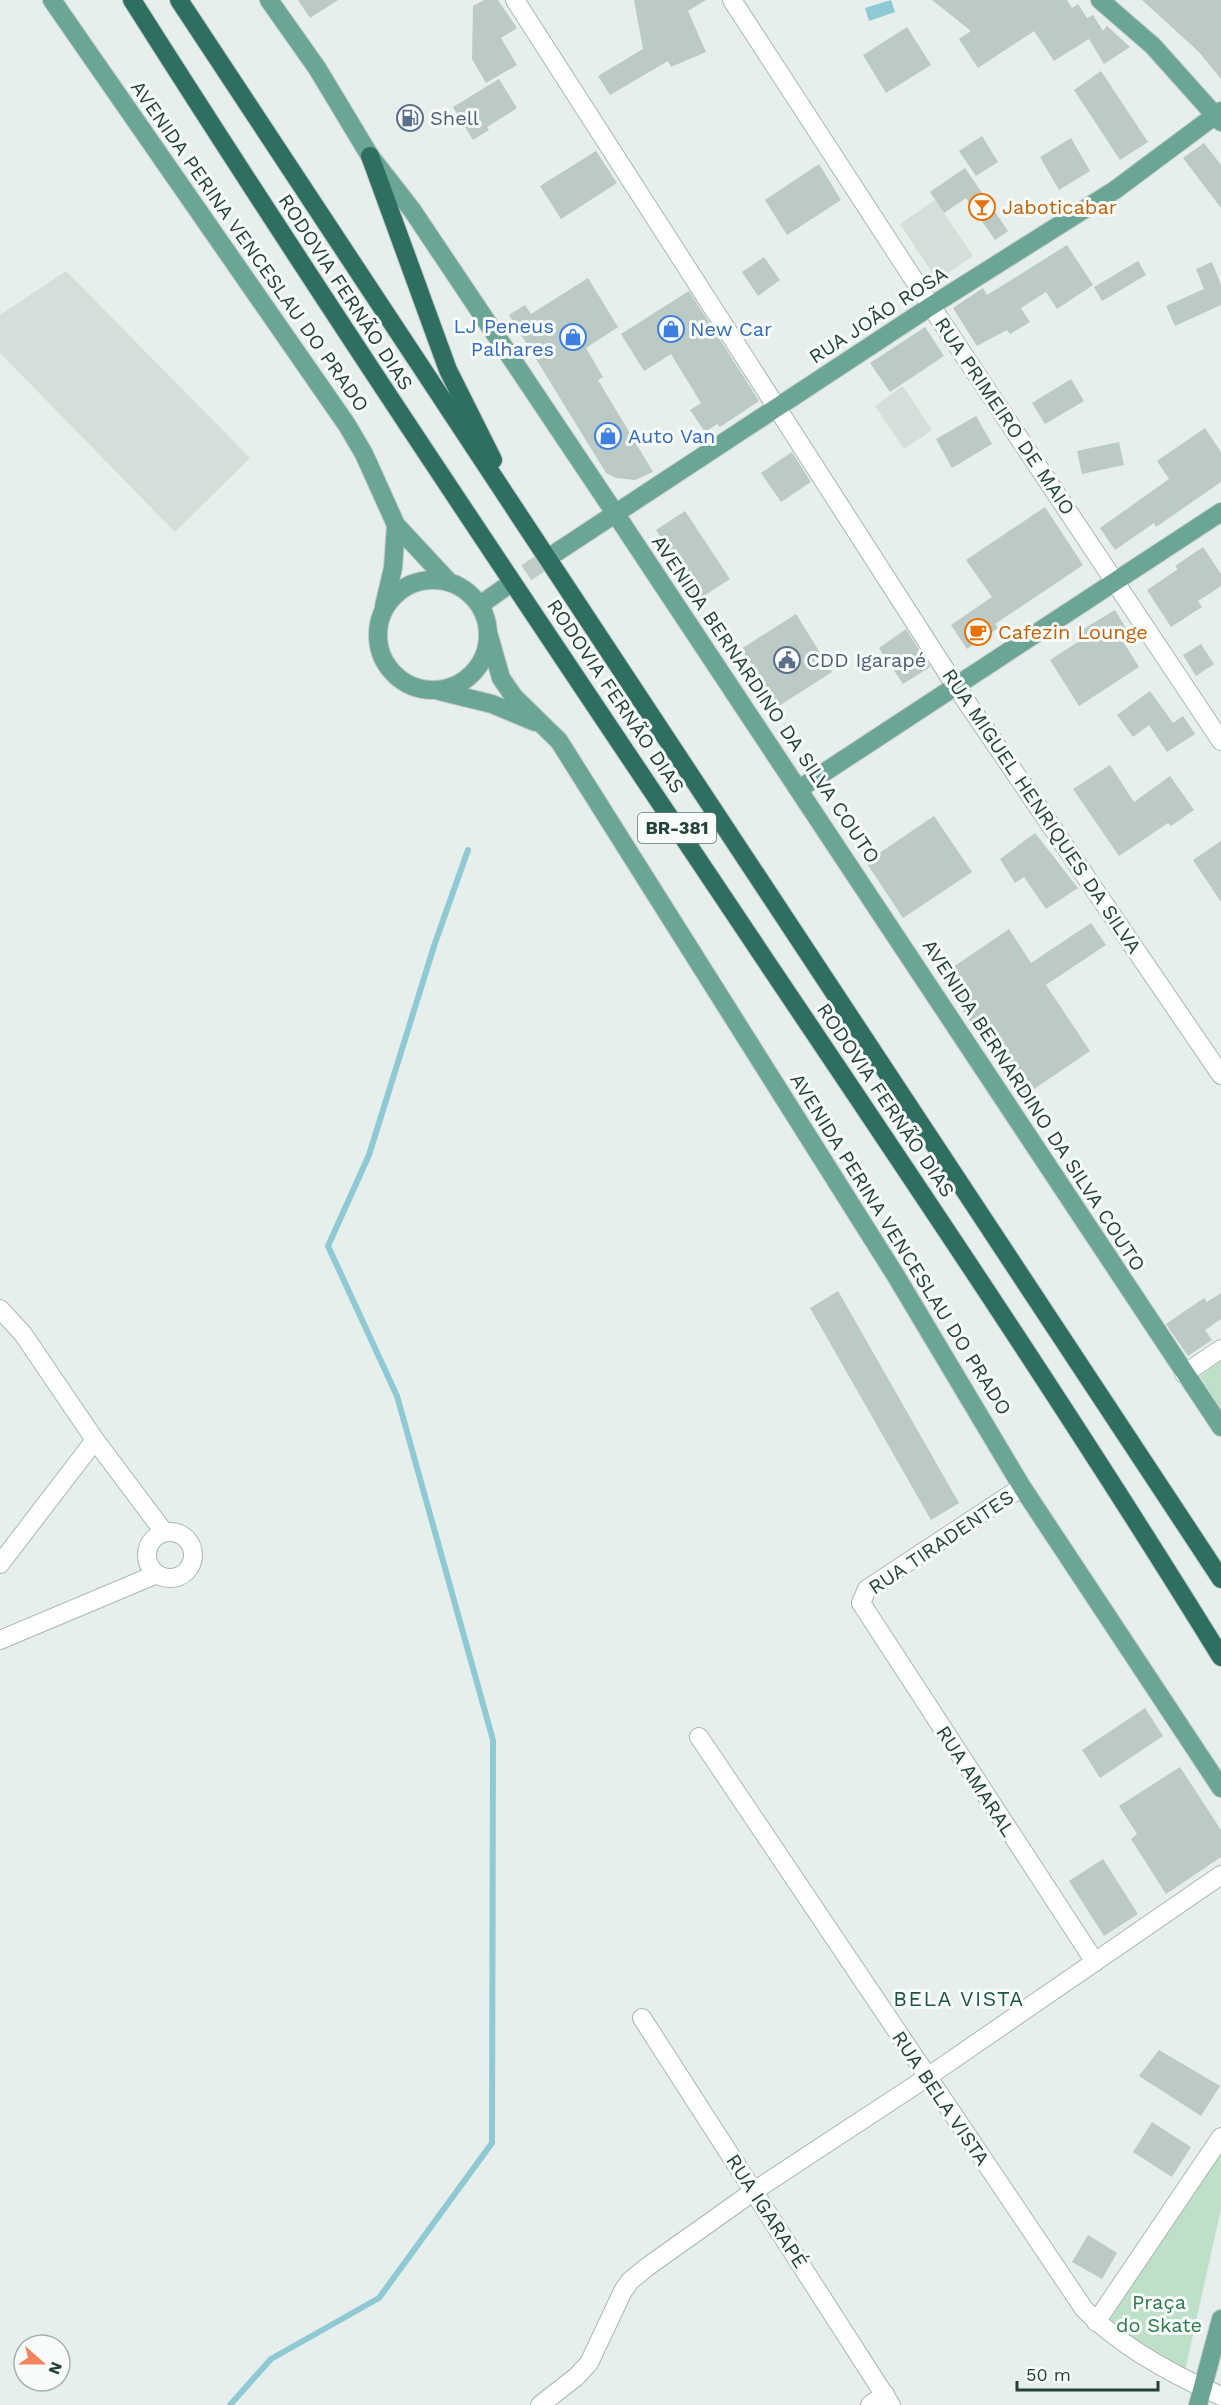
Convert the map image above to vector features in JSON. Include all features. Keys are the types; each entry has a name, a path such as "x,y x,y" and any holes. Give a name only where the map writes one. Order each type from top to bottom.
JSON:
{"highway":[{"name":"RODOVIA FERNÃO DIAS","path":"132,0 297,260 941,1222 1150,1543 1221,1657"},
{"name":"RODOVIA FERNÃO DIAS","path":"179,0 1221,1579"},
{"path":"370,156 448,370 532,537"}],"main road":[{"name":"AVENIDA PERINA VENCESLAU DO PRADO","path":"52,0 347,425 364,454 396,525 449,582"},
{"name":"AVENIDA BERNARDINO DA SILVA COUTO","path":"269,0 317,68 370,156 412,210 800,789 1221,1428"},
{"path":"1100,0 1153,46 1219,116"},
{"name":"RUA JOÃO ROSA","path":"557,552 931,306 1115,190 1219,116"},
{"path":"800,789 1221,512"},
{"name":"AVENIDA PERINA VENCESLAU DO PRADO","path":"382,616 393,568 396,525"},
{"path":"433,580 449,582 466,591 480,605 489,636 486,652 478,667 466,679 452,687 435,690 418,688 401,680 389,668 380,651 378,633 382,616 390,601 402,590 417,582 433,580"},
{"path":"480,605 504,588"},
{"name":"AVENIDA PERINA VENCESLAU DO PRADO","path":"489,636 501,678 514,697 559,741 802,1125 1022,1487 1221,1788"},
{"name":"AVENIDA PERINA VENCESLAU DO PRADO","path":"435,690 492,704 542,725"},
{"path":"1200,2396 1221,2319"}],"street":[{"name":"RUA MIGUEL HENRIQUES DA SILVA","path":"515,0 955,685 1221,1075"},
{"name":"RUA PRIMEIRO DE MAIO","path":"732,0 931,306 1221,741"},
{"path":"0,1309 23,1334 95,1440 164,1532"},
{"path":"1184,1374 1221,1349"},
{"path":"0,1564 95,1440"},
{"name":"RUA TIRADENTES","path":"861,1598 867,1589 1022,1487"},
{"path":"164,1532 179,1533 185,1537 193,1550 191,1565 180,1576 172,1578 157,1574 151,1568 147,1554 152,1540 164,1532"},
{"path":"0,1639 157,1574"},
{"name":"RUA AMARAL","path":"861,1598 863,1608 1095,1962"},
{"name":"RUA BELA VISTA","path":"699,1737 856,1969 926,2078 1084,2309 1096,2322 1200,2396 1221,2396"},
{"path":"540,2405 576,2377 589,2363 623,2290 647,2267 754,2191 926,2078 1221,1875"},
{"name":"RUA IGARAPÉ","path":"642,2018 888,2400"},
{"path":"1096,2322 1221,2137"},
{"path":"870,2405 888,2400"}],"shaded area":[{"path":"935,200 973,256 937,280 900,224"},
{"path":"66,271 250,458 175,532 0,353 0,315"},
{"path":"903,386 932,430 904,449 875,406"}],"green space":[{"path":"1221,1361 1221,1410 1200,1376"},
{"name":"Praça do Skate","path":"1221,2152 1221,2209 1185,2371 1142,2349 1108,2322"}],"water":[{"path":"891,0 895,12 869,21 865,8"}],"building":[{"path":"298,0 338,0 310,18"},
{"path":"484,0 498,0 517,28 501,38 517,65 486,83 472,59 473,6"},
{"path":"634,0 706,0 688,11 706,52 671,67 668,61 610,95 598,76 643,49"},
{"path":"932,0 1067,0 1072,8 1078,4 1087,18 1093,15 1103,31 1107,26 1130,47 1104,64 1089,39 1054,61 1034,31 978,68 959,39 971,31"},
{"path":"1142,0 1221,0 1221,79 1199,52"},
{"path":"907,27 931,65 886,93 863,55"},
{"path":"1101,71 1148,142 1120,160 1074,90"},
{"path":"499,79 517,108 487,127 489,130 473,140 453,107"},
{"path":"982,136 998,162 976,176 959,151"},
{"path":"1071,138 1090,171 1059,190 1040,157"},
{"path":"1204,143 1221,165 1221,208 1183,158"},
{"path":"596,151 617,183 561,219 540,186"},
{"path":"819,164 841,200 787,235 765,200"},
{"name":"Jaboticabar","path":"965,168 1008,231 995,240 966,198 944,213 930,192"},
{"path":"1067,245 1093,285 1057,309 1046,292 1021,308 1030,322 1010,334 1007,330 977,346 953,308 983,288 987,295"},
{"path":"764,257 780,280 758,296 742,272"},
{"path":"1138,261 1146,275 1102,301 1094,287"},
{"path":"1212,262 1221,285 1221,305 1175,326 1166,306 1204,289 1196,269"},
{"path":"588,278 618,327 586,348 603,377 598,380 653,472 635,480 616,478 606,473 509,315 525,305 531,314"},
{"path":"689,291 759,401 720,427 717,424 705,432 690,410 701,403 671,354 644,371 621,334"},
{"path":"925,327 944,356 890,392 870,363"},
{"path":"1071,379 1084,401 1045,424 1032,403"},
{"path":"976,416 992,444 952,468 936,439"},
{"path":"1205,428 1221,452 1221,482 1156,527 1154,523 1115,550 1100,528 1169,479 1157,461"},
{"path":"1119,442 1124,465 1082,474 1077,451"},
{"path":"792,452 811,482 781,502 761,473"},
{"path":"1045,507 1083,565 995,624 998,628 967,649 951,625 992,597 966,560"},
{"path":"685,511 730,579 696,601 676,571 682,568 656,530"},
{"path":"1203,547 1221,574 1221,586 1198,601 1202,607 1171,627 1147,590 1178,569 1175,566"},
{"path":"1115,610 1127,630 1119,635 1139,667 1079,706 1050,660 1081,640 1077,633"},
{"name":"CDD Igarapé","path":"796,614 832,672 779,706 741,649"},
{"path":"906,629 930,667 903,684 879,648"},
{"path":"1201,644 1214,664 1196,676 1183,655"},
{"path":"1150,691 1173,723 1183,716 1195,734 1167,752 1149,725 1133,737 1117,715"},
{"path":"1110,765 1134,802 1170,776 1194,810 1171,826 1168,823 1119,856 1073,789"},
{"path":"934,816 972,872 903,918 866,862"},
{"path":"1035,833 1078,888 1046,909 1024,877 1015,883 1000,859"},
{"path":"1221,841 1221,902 1193,860"},
{"path":"1091,923 1106,945 1046,985 1090,1051 1021,1098 940,976 1009,929 1031,963"},
{"path":"838,1291 959,1503 931,1520 810,1308"},
{"path":"1221,1293 1221,1319 1205,1330 1212,1340 1188,1356 1166,1324 1204,1298 1207,1302"},
{"path":"1145,1708 1163,1736 1100,1778 1082,1750"},
{"path":"1180,1767 1221,1830 1221,1857 1166,1894 1131,1839 1137,1834 1119,1806"},
{"path":"1103,1859 1138,1914 1104,1936 1069,1881"},
{"path":"1159,2050 1220,2086 1201,2116 1139,2076"},
{"path":"1152,2122 1191,2147 1172,2177 1133,2152"},
{"path":"1088,2235 1117,2253 1102,2279 1072,2262"}],"waterway":[{"path":"230,2405 271,2359 379,2298 492,2143 493,1740 397,1396 328,1246 369,1155 435,943 468,850"}],"tunnel":[{"path":"504,588 557,552"}],"place":[{"name":"Shell","path":"410,118"},
{"name":"Jaboticabar","path":"982,207"},
{"name":"New Car","path":"671,329"},
{"name":"LJ Peneus Palhares","path":"573,337"},
{"name":"Auto Van","path":"608,436"},
{"name":"Cafezin Lounge","path":"978,632"},
{"name":"CDD Igarapé","path":"787,660"}],"district":[{"name":"BELA VISTA","path":"959,1999"}]}
